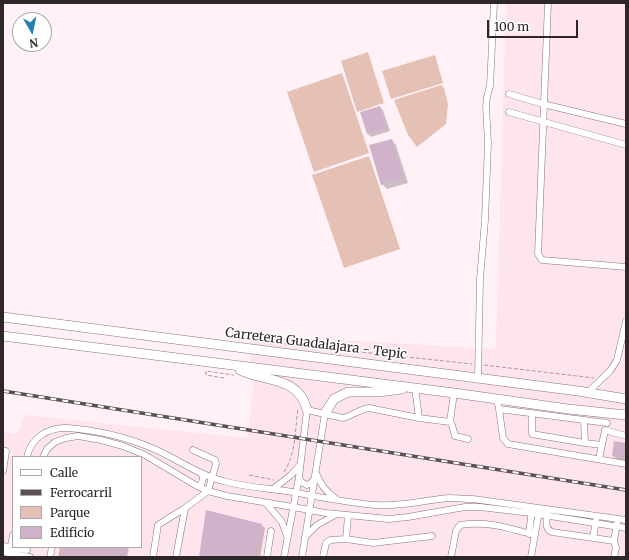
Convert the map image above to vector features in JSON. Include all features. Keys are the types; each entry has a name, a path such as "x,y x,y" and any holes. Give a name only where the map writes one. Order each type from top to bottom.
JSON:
{"highway":[{"name":"Carretera Guadalajara - Tepic","path":"3,317 588,392 626,400"},
{"path":"3,336 497,398 568,409 625,415"},
{"path":"230,365 253,375 283,382 298,392 305,401 302,409"},
{"path":"325,413 334,399 348,392 379,392 413,388"},
{"path":"599,394 626,396"}],"street":[{"path":"478,378 480,279 485,220 488,143 486,102 490,86 494,3"},
{"path":"548,3 542,122 538,254 542,260 626,267"},
{"path":"509,94 543,104 626,124"},
{"path":"509,112 626,145"},
{"path":"588,392 610,371 617,360 626,321"},
{"path":"413,388 419,418"},
{"path":"454,393 450,422 456,436 468,439"},
{"path":"497,398 503,438 508,444 626,464"},
{"path":"284,557 298,477 302,409 343,418 349,417 365,408 369,408 419,418 450,422"},
{"path":"499,409 606,423"},
{"path":"302,557 325,413"},
{"path":"532,413 533,448"},
{"path":"598,459 609,413"},
{"path":"584,420 585,443"},
{"path":"27,456 31,444 39,435 46,431 65,428 119,436 152,448 212,478 248,486 376,505 396,505 449,498 473,499 626,528"},
{"path":"605,430 626,436"},
{"path":"46,431 55,442"},
{"path":"532,434 602,445"},
{"path":"44,456 55,442 66,438 78,436 101,440 123,446 164,466 208,491 293,508 348,516 389,519 408,518 465,507 535,510"},
{"path":"3,450 6,450 3,471"},
{"path":"153,557 158,525 208,491 216,464 215,460 193,450"},
{"path":"273,489 291,475 299,466"},
{"path":"316,471 321,484 328,493 338,500"},
{"path":"197,486 201,485 203,479 202,474"},
{"path":"298,477 301,482 307,485 314,479"},
{"path":"223,495 220,489 222,485 227,482"},
{"path":"266,503 282,522 287,537"},
{"path":"176,557 185,508"},
{"path":"531,557 535,510"},
{"path":"548,512 597,515 626,520"},
{"path":"548,512 546,524 548,530 552,532 614,541"},
{"path":"304,537 316,524 337,514"},
{"path":"593,538 597,515"},
{"path":"346,539 348,516"},
{"path":"614,557 616,548 614,541 618,519"},
{"path":"451,557 456,531 460,525 477,523 493,524 532,534"},
{"path":"267,557 271,531"},
{"path":"323,557 326,543 330,540 346,539 373,543 432,536"},
{"path":"8,552 12,538"},
{"path":"3,546 8,552 27,554"}],"path":[{"path":"231,338 478,364 594,378"},
{"path":"224,378 206,375 206,371 237,376"},
{"path":"284,472 290,464 302,409"},
{"path":"249,475 273,480 276,479"}],"shaded area":[{"path":"506,3 626,3 626,557 3,557 3,432 17,434 25,415 247,438 253,390 249,335 496,349"}],"green space":[{"path":"368,52 384,103 357,112 341,61"},
{"path":"435,55 443,83 391,99 382,71"},
{"path":"342,73 369,153 314,172 287,92"},
{"path":"441,85 444,88 448,104 446,124 417,147 408,135 394,100"},
{"path":"369,156 400,249 344,268 312,175"}],"building":[{"path":"380,106 387,128 367,134 360,112"},
{"path":"392,139 404,178 381,185 369,145"},
{"path":"614,441 626,443 626,458 612,456"},
{"path":"206,510 262,524 256,557 199,557"},
{"path":"60,548 125,548 123,557 58,557"}],"railway":[{"path":"3,391 626,490"}]}
